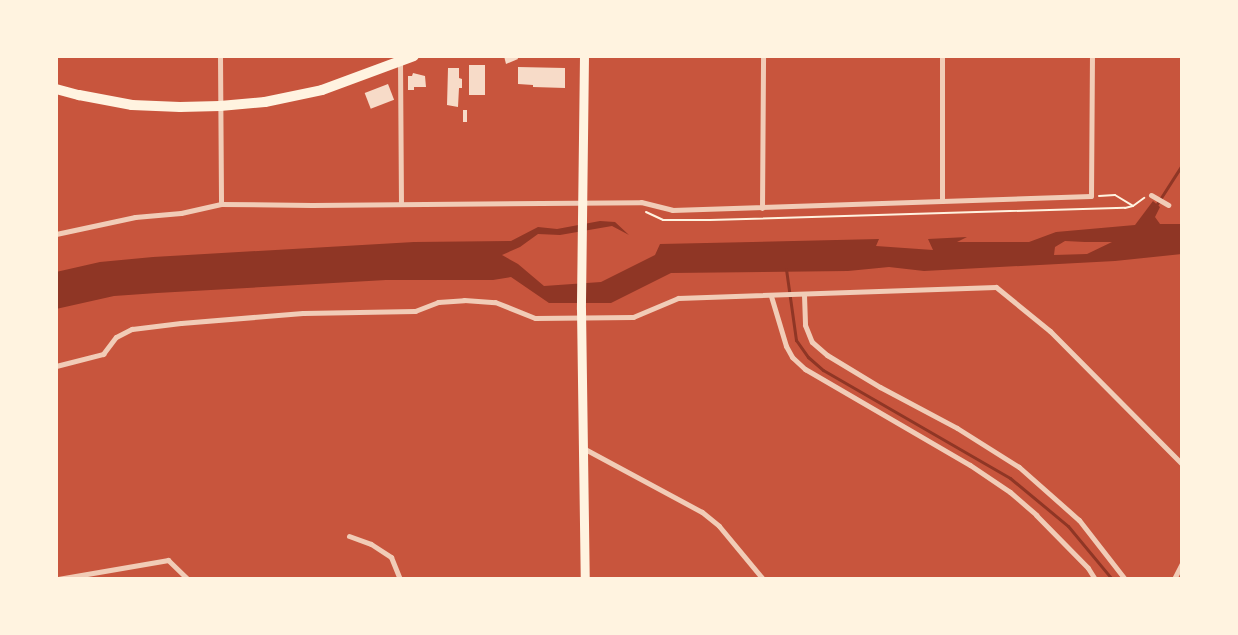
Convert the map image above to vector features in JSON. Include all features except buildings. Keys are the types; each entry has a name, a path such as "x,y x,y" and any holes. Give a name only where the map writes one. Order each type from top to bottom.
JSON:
{"main road":[{"path":"56,89 132,104 180,108 265,102 322,90 400,59 414,56"},
{"path":"584,56 582,314 585,579"}],"street":[{"path":"220,56 221,204"},
{"path":"762,208 763,56"},
{"path":"942,56 942,201"},
{"path":"56,234 134,218 181,213 221,204 312,205 401,203 583,208 642,202 672,210 1091,196 1092,56"},
{"path":"400,59 401,203"},
{"path":"1151,195 1168,206"},
{"path":"56,366 103,354 116,337 132,329 181,322 303,313 414,311 438,302 464,300 495,302 534,318 582,314 633,317 678,298 785,296 996,287 1050,331 1182,464"},
{"path":"804,295 805,325 812,342 827,354 880,387 957,428 1019,467 1079,520 1125,579"},
{"path":"772,296 786,346 792,357 804,369 970,465 1010,492 1036,515 1088,568 1095,579"},
{"path":"583,448 702,512 718,526 763,579"},
{"path":"349,536 371,544 391,557 400,579"},
{"path":"58,579 168,560 188,579"},
{"path":"1174,579 1182,563"}],"path":[{"path":"625,203 663,220 1125,208 1133,206 1151,195"},
{"path":"1091,196 1115,196 1133,206"}],"shaded area":[{"path":"1153,201 1160,207 1155,217 1160,224 1182,224 1182,254 1115,261 924,271 889,267 848,271 671,273 611,303 549,303 511,277 493,280 386,280 114,296 56,309 56,272 100,262 153,257 414,242 511,241 538,227 557,229 600,221 615,222 629,235 612,226 560,235 538,234 520,247 502,255 518,264 544,286 601,282 655,255 660,244 879,239 876,246 933,250 928,239 967,237 957,242 1029,242 1056,232 1135,225","holes":["1065,241 1112,242 1087,254 1054,255 1055,247"]}],"waterway":[{"path":"1155,207 1182,165"},
{"path":"786,269 796,340 808,357 823,370 1010,478 1068,526 1112,579"}]}
